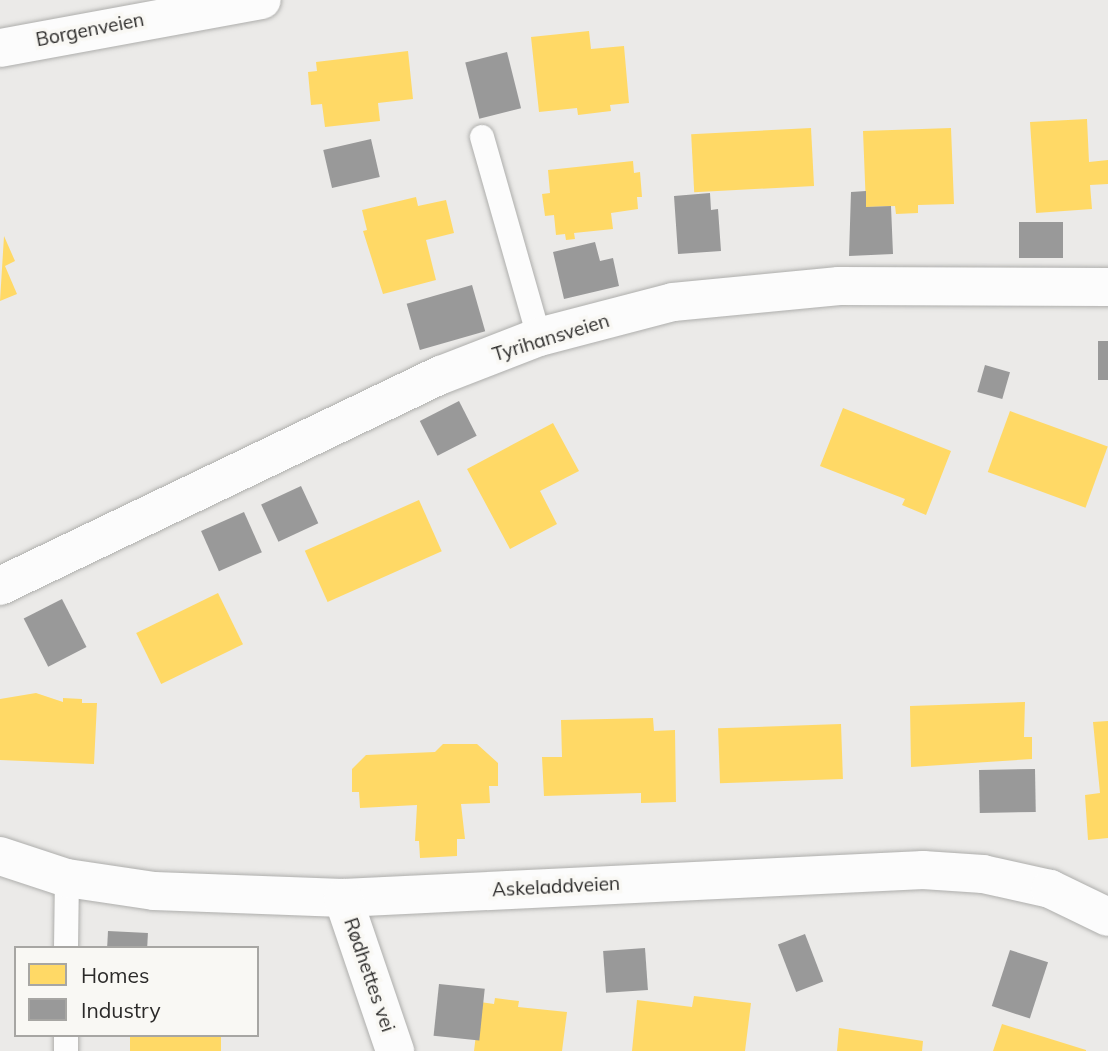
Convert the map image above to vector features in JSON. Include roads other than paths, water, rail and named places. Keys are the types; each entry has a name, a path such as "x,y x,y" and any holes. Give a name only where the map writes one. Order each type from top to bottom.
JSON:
{"street":[{"name":"Borgenveien","path":"0,48 262,0"},
{"name":"Tyrihansveien","path":"0,586 429,381 538,337 673,303 839,286 1108,287"},
{"name":"Askeladdveien","path":"0,856 67,878 154,891 343,898 923,870 983,874 1050,889 1108,917"},
{"name":"Rødhettes vei","path":"343,898 395,1051"}],"lane":[{"path":"482,137 538,337"},
{"path":"66,946 67,878"}]}
